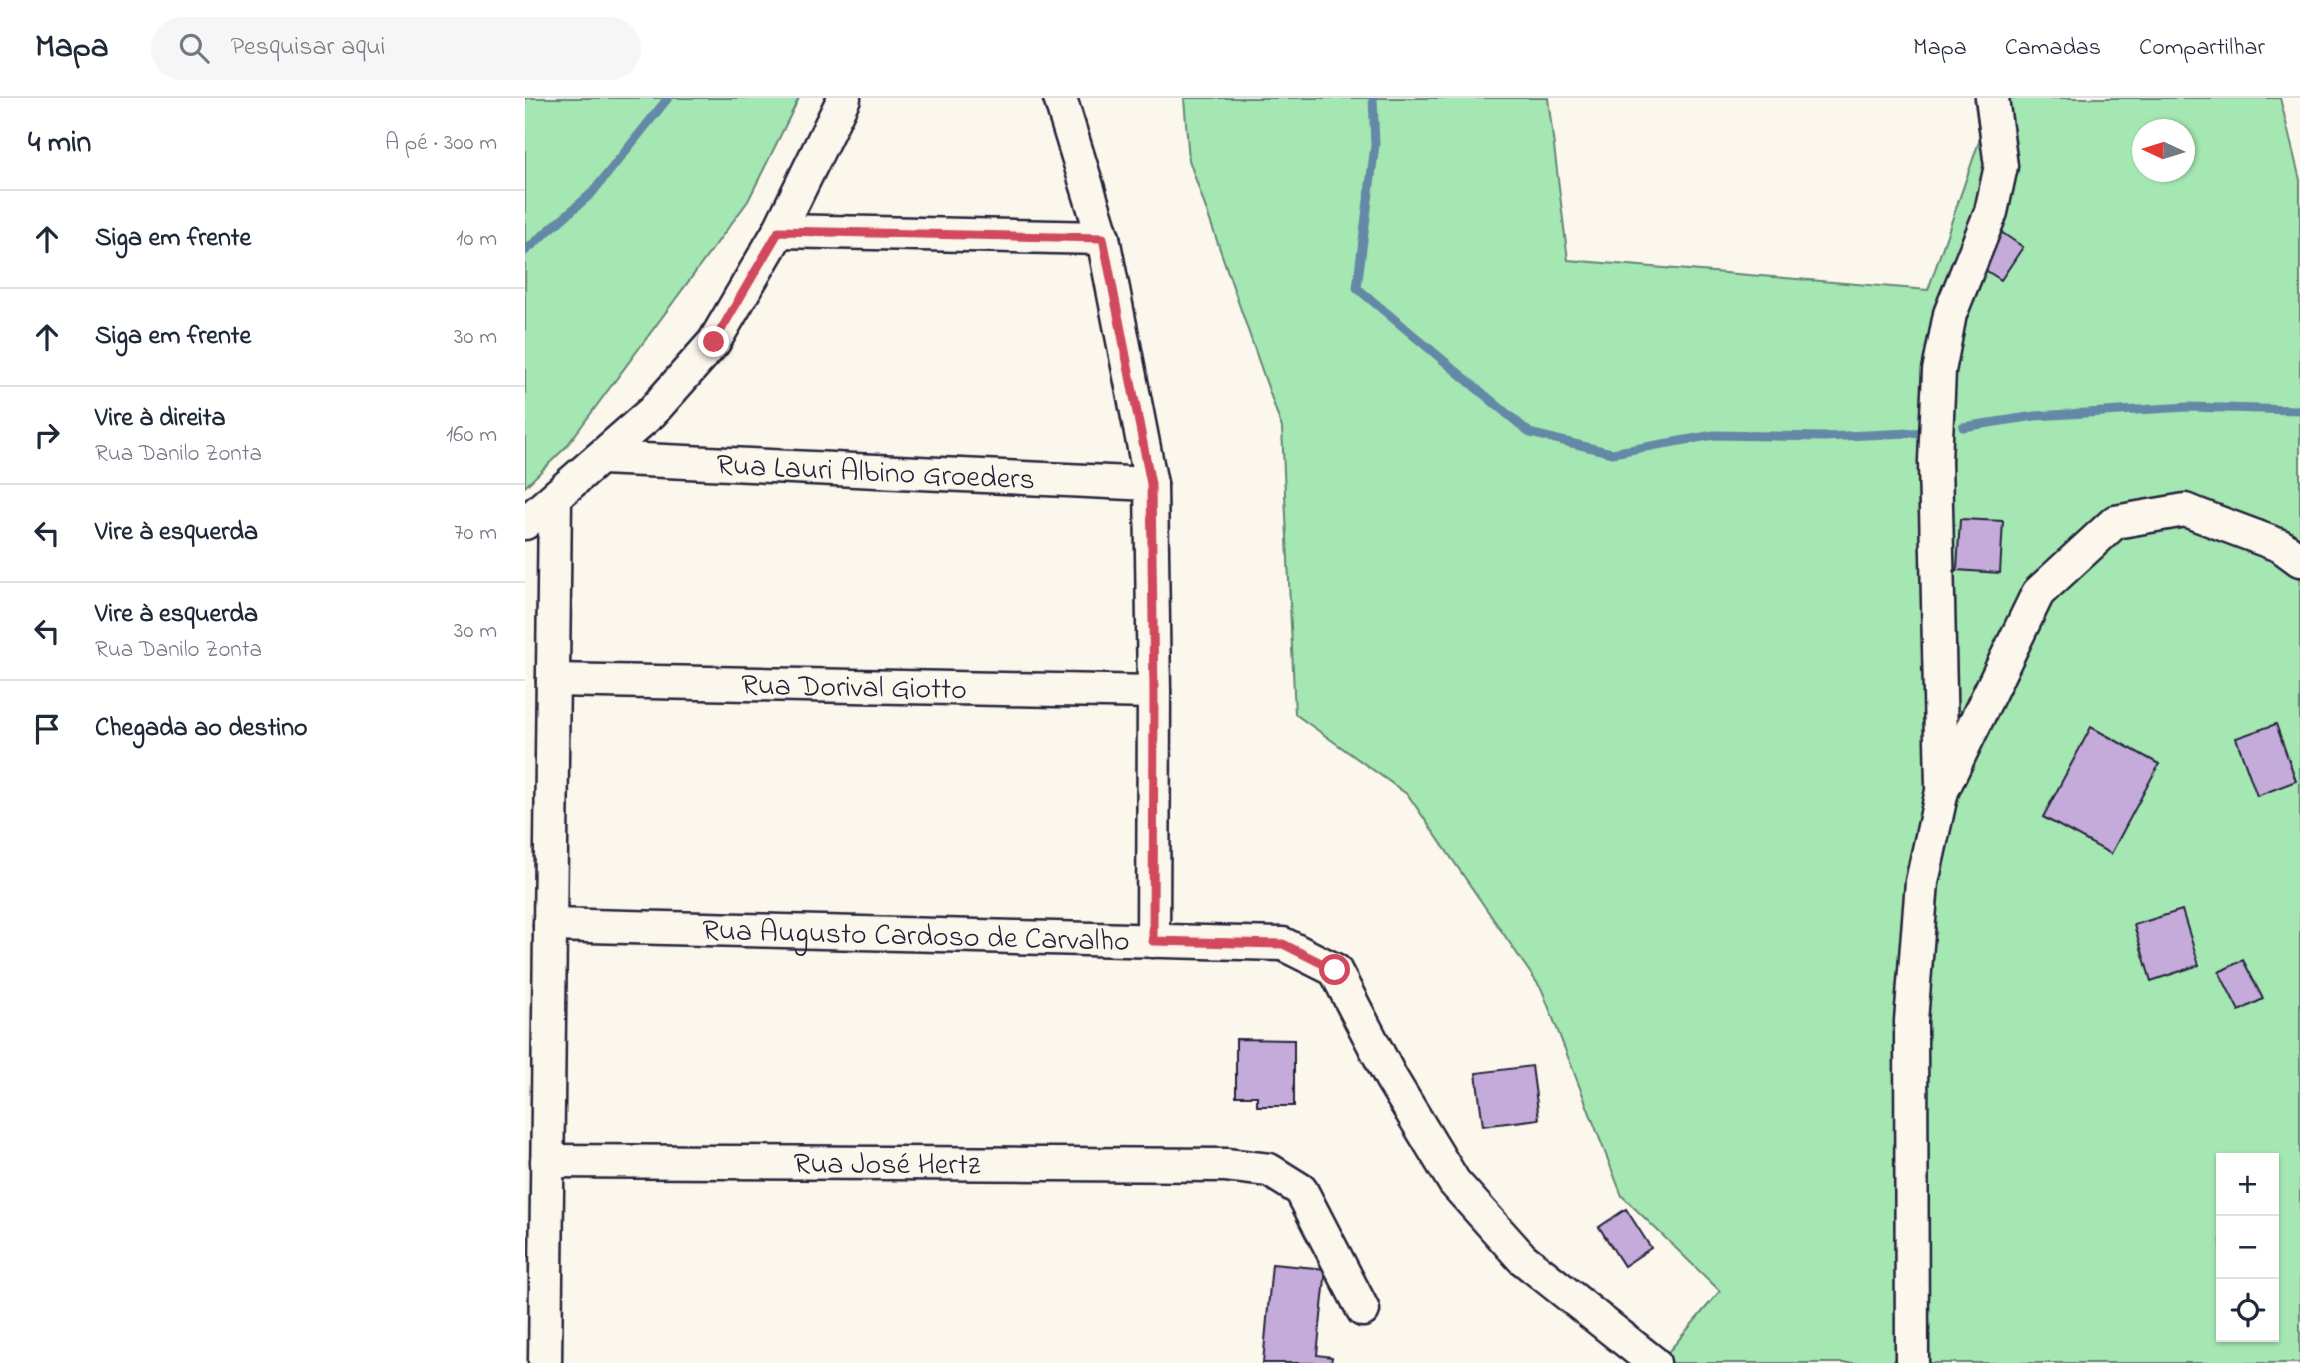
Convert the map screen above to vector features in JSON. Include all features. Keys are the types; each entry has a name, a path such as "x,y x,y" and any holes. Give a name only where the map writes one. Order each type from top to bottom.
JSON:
{"street":[{"path":"525,523 652,412 714,342 779,231 844,98"},
{"path":"1060,98 1103,238 1151,484 1153,941"},
{"path":"1942,791 1935,461 1939,372 1951,314 1991,212 2001,166 1992,98"},
{"path":"779,231 1103,238"},
{"name":"Rua Lauri Albino Groeders","path":"601,458 1151,484"},
{"path":"545,1363 555,499"},
{"path":"1912,1363 1911,1021 1922,882 1942,791 2038,593 2115,522 2185,510 2281,546 2300,560"},
{"name":"Rua Dorival Giotto","path":"553,680 1154,692"},
{"name":"Rua Augusto Cardoso de Carvalho","path":"550,925 1283,944 1335,970 1391,1078 1454,1182 1522,1258 1654,1363"},
{"name":"Rua José Hertz","path":"547,1161 1226,1165 1269,1170 1301,1190 1363,1310"}],"green space":[{"path":"525,98 799,98 748,201 566,447 525,487"},
{"path":"1184,98 1548,98 1568,260 1928,290 1994,98 2280,98 2300,180 2300,1363 1659,1363 1720,1291 1622,1196 1542,990 1408,795 1295,714 1282,428 1189,160"}],"building":[{"path":"2001,232 2023,247 2001,280 1979,266"},
{"path":"1960,519 2003,521 2000,573 1957,570"},
{"path":"2276,724 2296,781 2257,796 2236,738"},
{"path":"2091,727 2159,764 2111,854 2043,817"},
{"path":"2182,910 2199,965 2151,981 2134,925"},
{"path":"2243,960 2263,999 2239,1011 2219,972"},
{"path":"1236,1039 1294,1040 1294,1106 1257,1106 1257,1096 1236,1096"},
{"path":"1532,1066 1539,1119 1483,1126 1476,1073"},
{"path":"1626,1209 1651,1248 1624,1266 1599,1227"},
{"path":"1272,1264 1326,1269 1317,1355 1332,1357 1331,1363 1263,1363"}],"waterway":[{"path":"525,251 592,193 668,98"},
{"path":"1373,98 1375,145 1357,288 1530,433 1612,453 1714,435 1824,437 1930,432"},
{"path":"1963,427 2035,416 2188,407 2300,410"}],"route":[{"path":"714,342 779,231 1103,238 1151,484 1153,941 1283,944 1335,970"}]}
